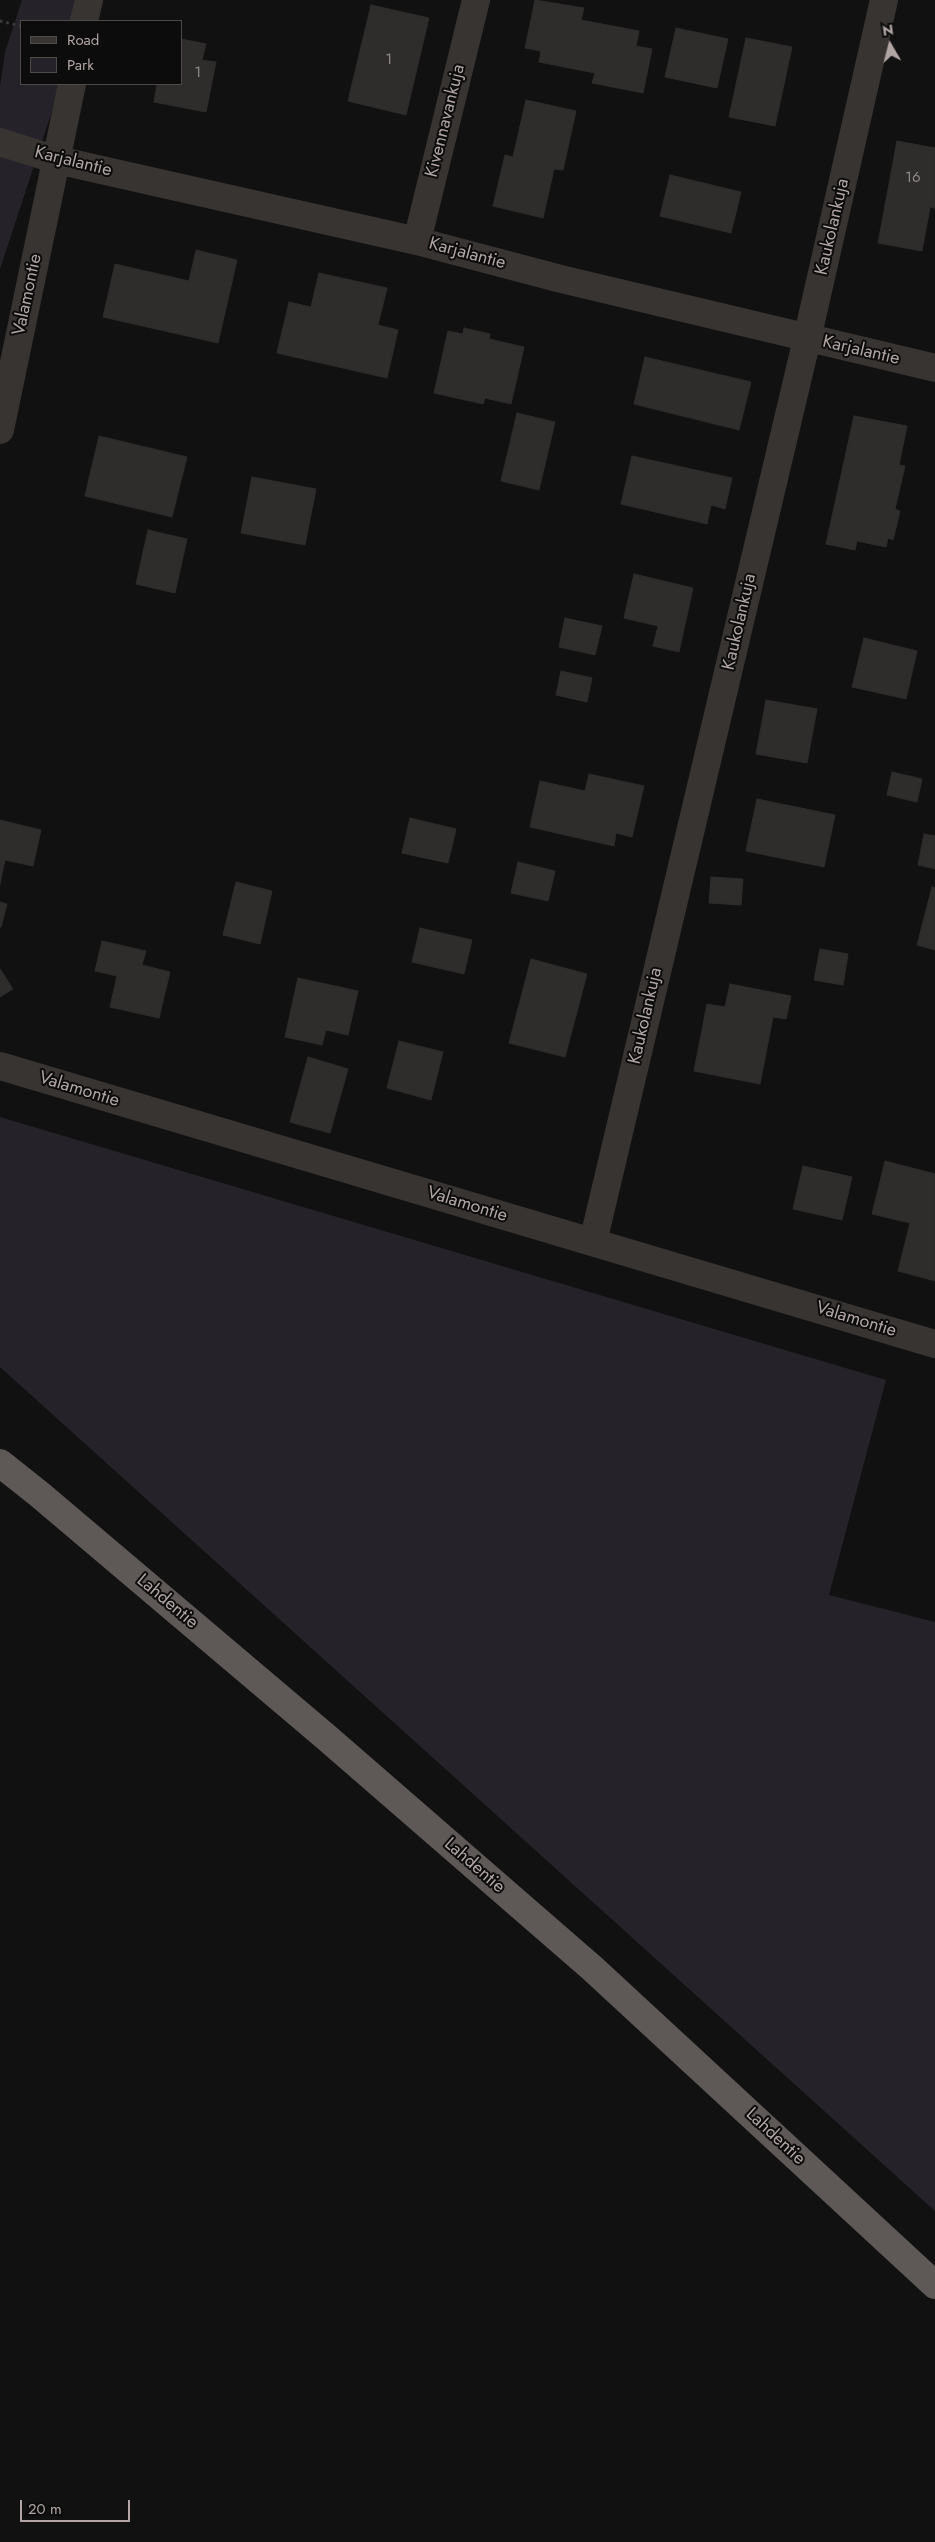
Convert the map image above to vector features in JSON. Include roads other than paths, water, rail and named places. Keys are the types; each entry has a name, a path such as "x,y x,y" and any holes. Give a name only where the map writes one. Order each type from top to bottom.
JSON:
{"highway":[{"name":"Lahdentie","path":"0,1463 318,1731 592,1968 935,2285"}],"street":[{"path":"84,20 89,0"},
{"name":"Kivennavankuja","path":"417,241 476,0"},
{"name":"Kaukolankuja","path":"592,1242 807,339 884,0"},
{"name":"Valamontie","path":"0,430 72,85"},
{"name":"Karjalantie","path":"0,142 57,160 417,241 807,339 935,368"},
{"name":"Valamontie","path":"0,1066 935,1344"}]}
